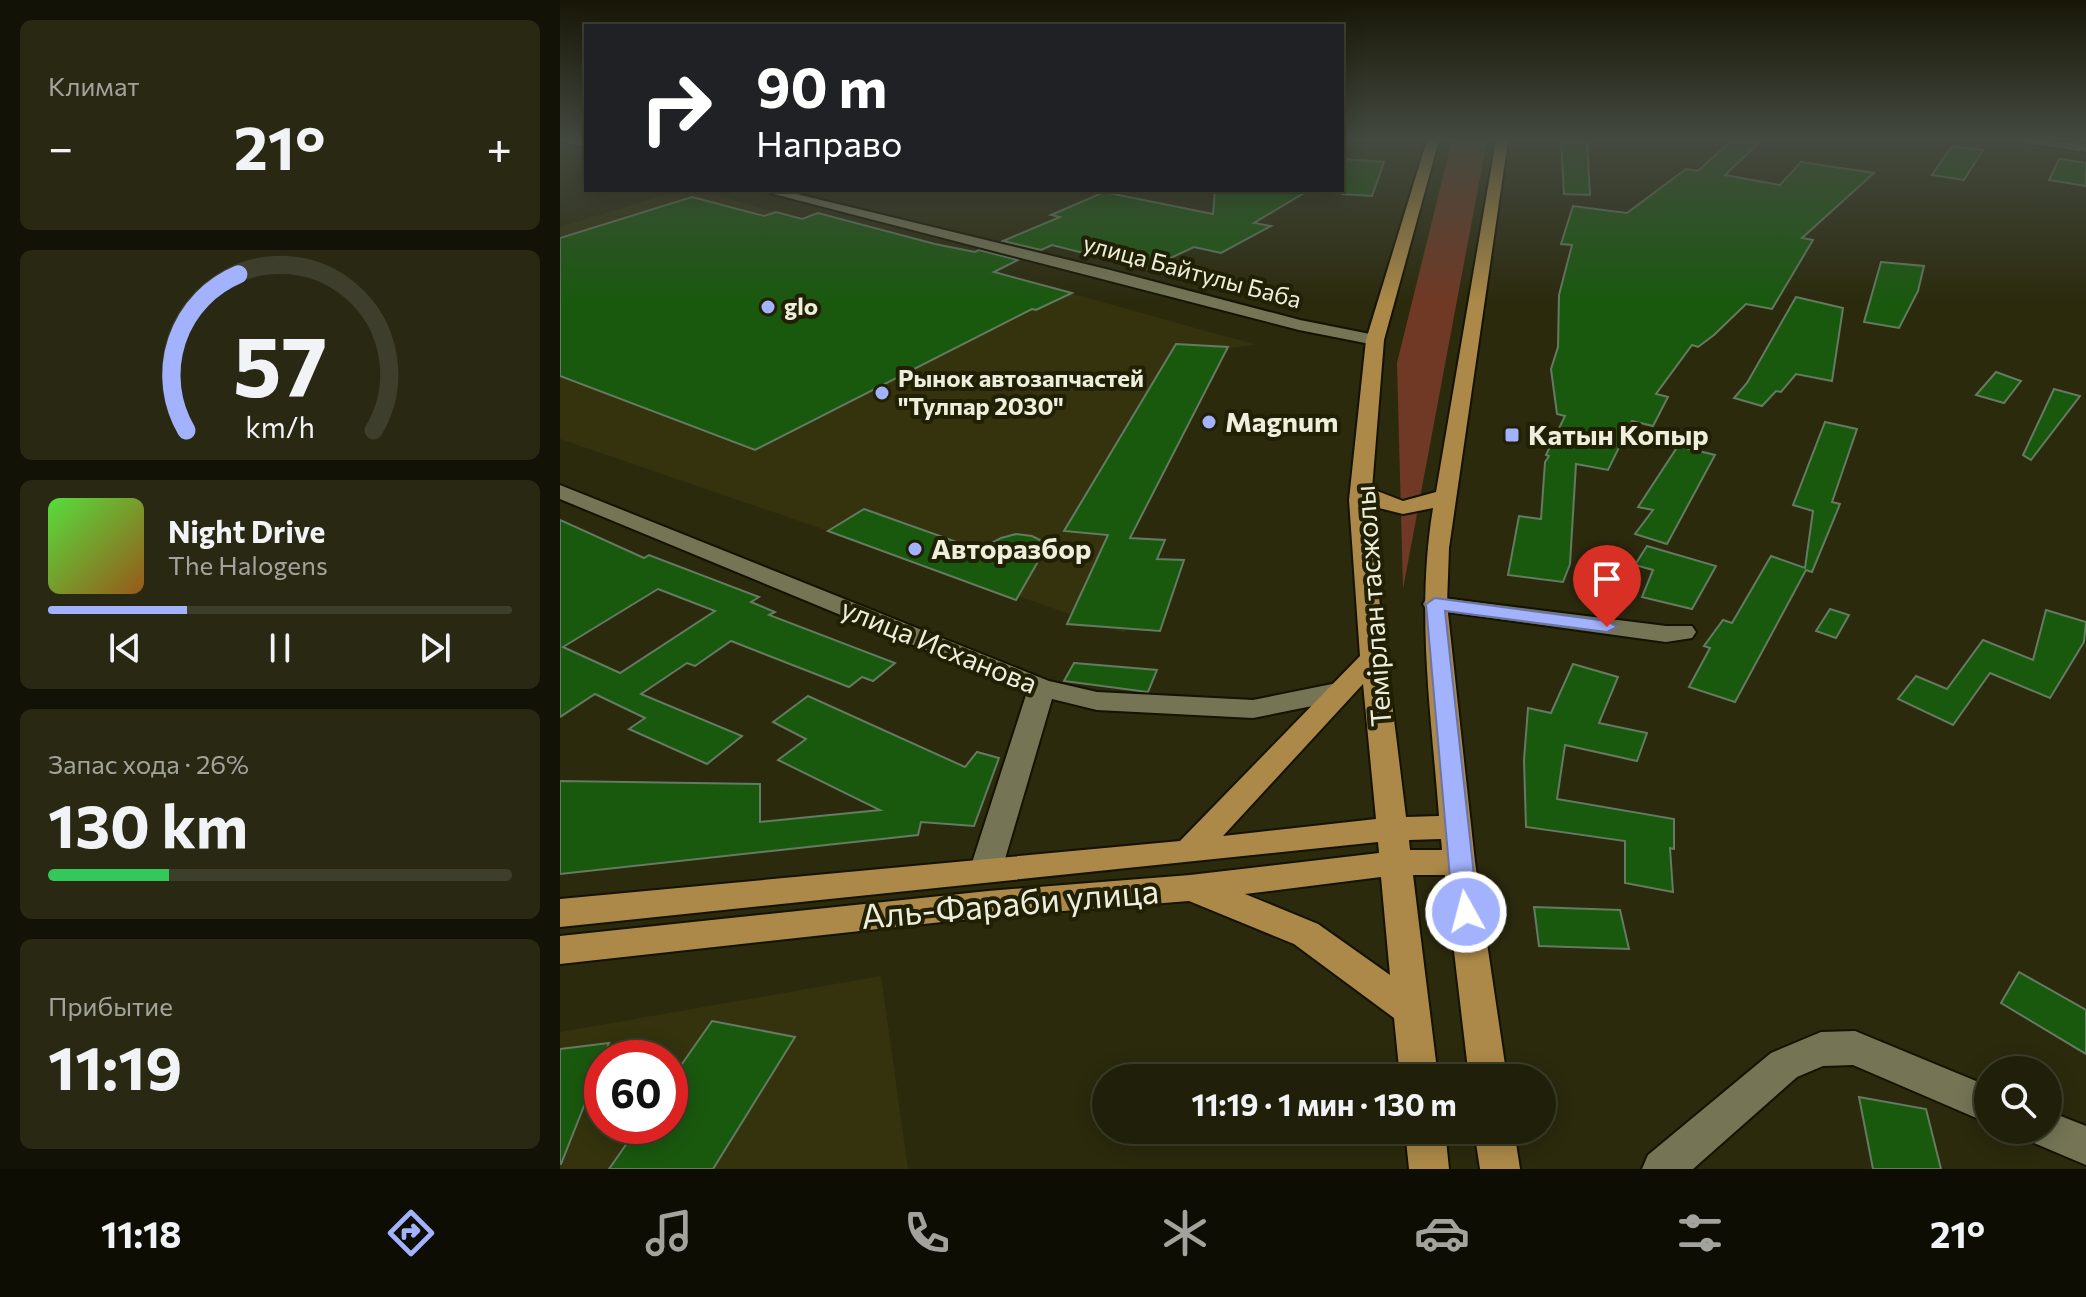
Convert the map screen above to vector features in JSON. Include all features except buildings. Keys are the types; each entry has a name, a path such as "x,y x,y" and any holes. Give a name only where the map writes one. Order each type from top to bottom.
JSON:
{"main road":[{"name":"Темірлан тасжолы","path":"1417,195 1375,340 1361,492 1373,659 1418,1064"},
{"path":"1486,1064 1458,844 1435,604 1438,548 1493,195"},
{"path":"1361,492 1394,509 1424,504 1446,496"},
{"path":"1188,852 1251,789 1337,692 1373,659"},
{"name":"Аль-Фараби улица","path":"560,913 986,869 1188,852 1458,844"},
{"name":"Аль-Фараби улица","path":"560,950 988,904 1190,888 1394,846"},
{"path":"1190,888 1260,913 1306,934 1412,1010"},
{"path":"1426,1144 1429,1169"},
{"path":"1496,1144 1500,1169"}],"street":[{"name":"улица Байтулы Баба","path":"783,195 1105,273 1299,325 1375,340"},
{"name":"улица Исханова","path":"560,491 1042,688 1097,701 1253,709 1337,692"},
{"path":"1435,604 1666,634 1683,632"},
{"path":"986,869 1042,688"},
{"path":"1662,1169 1784,1065 1821,1049 1855,1048 1974,1099"},
{"path":"2062,1136 2086,1146"}],"shaded area":[{"name":"Рынок автозапчастей \"Тулпар 2030\"","path":"665,195 714,195 899,249 1257,345 1228,348 1131,537 1125,633 560,439 560,227"},
{"path":"1439,195 1477,195 1403,589 1397,363"},
{"path":"881,976 908,1169 560,1169 560,1032"}],"place":[{"name":"glo","path":"768,307"},
{"name":"Рынок автозапчастей \"Тулпар 2030\"","path":"882,393"},
{"name":"Magnum","path":"1209,422"},
{"name":"Катын Копыр","path":"1512,435"},
{"name":"Авторазбор","path":"915,549"}],"route":[{"path":"1466,912 1435,604 1607,627"}]}
